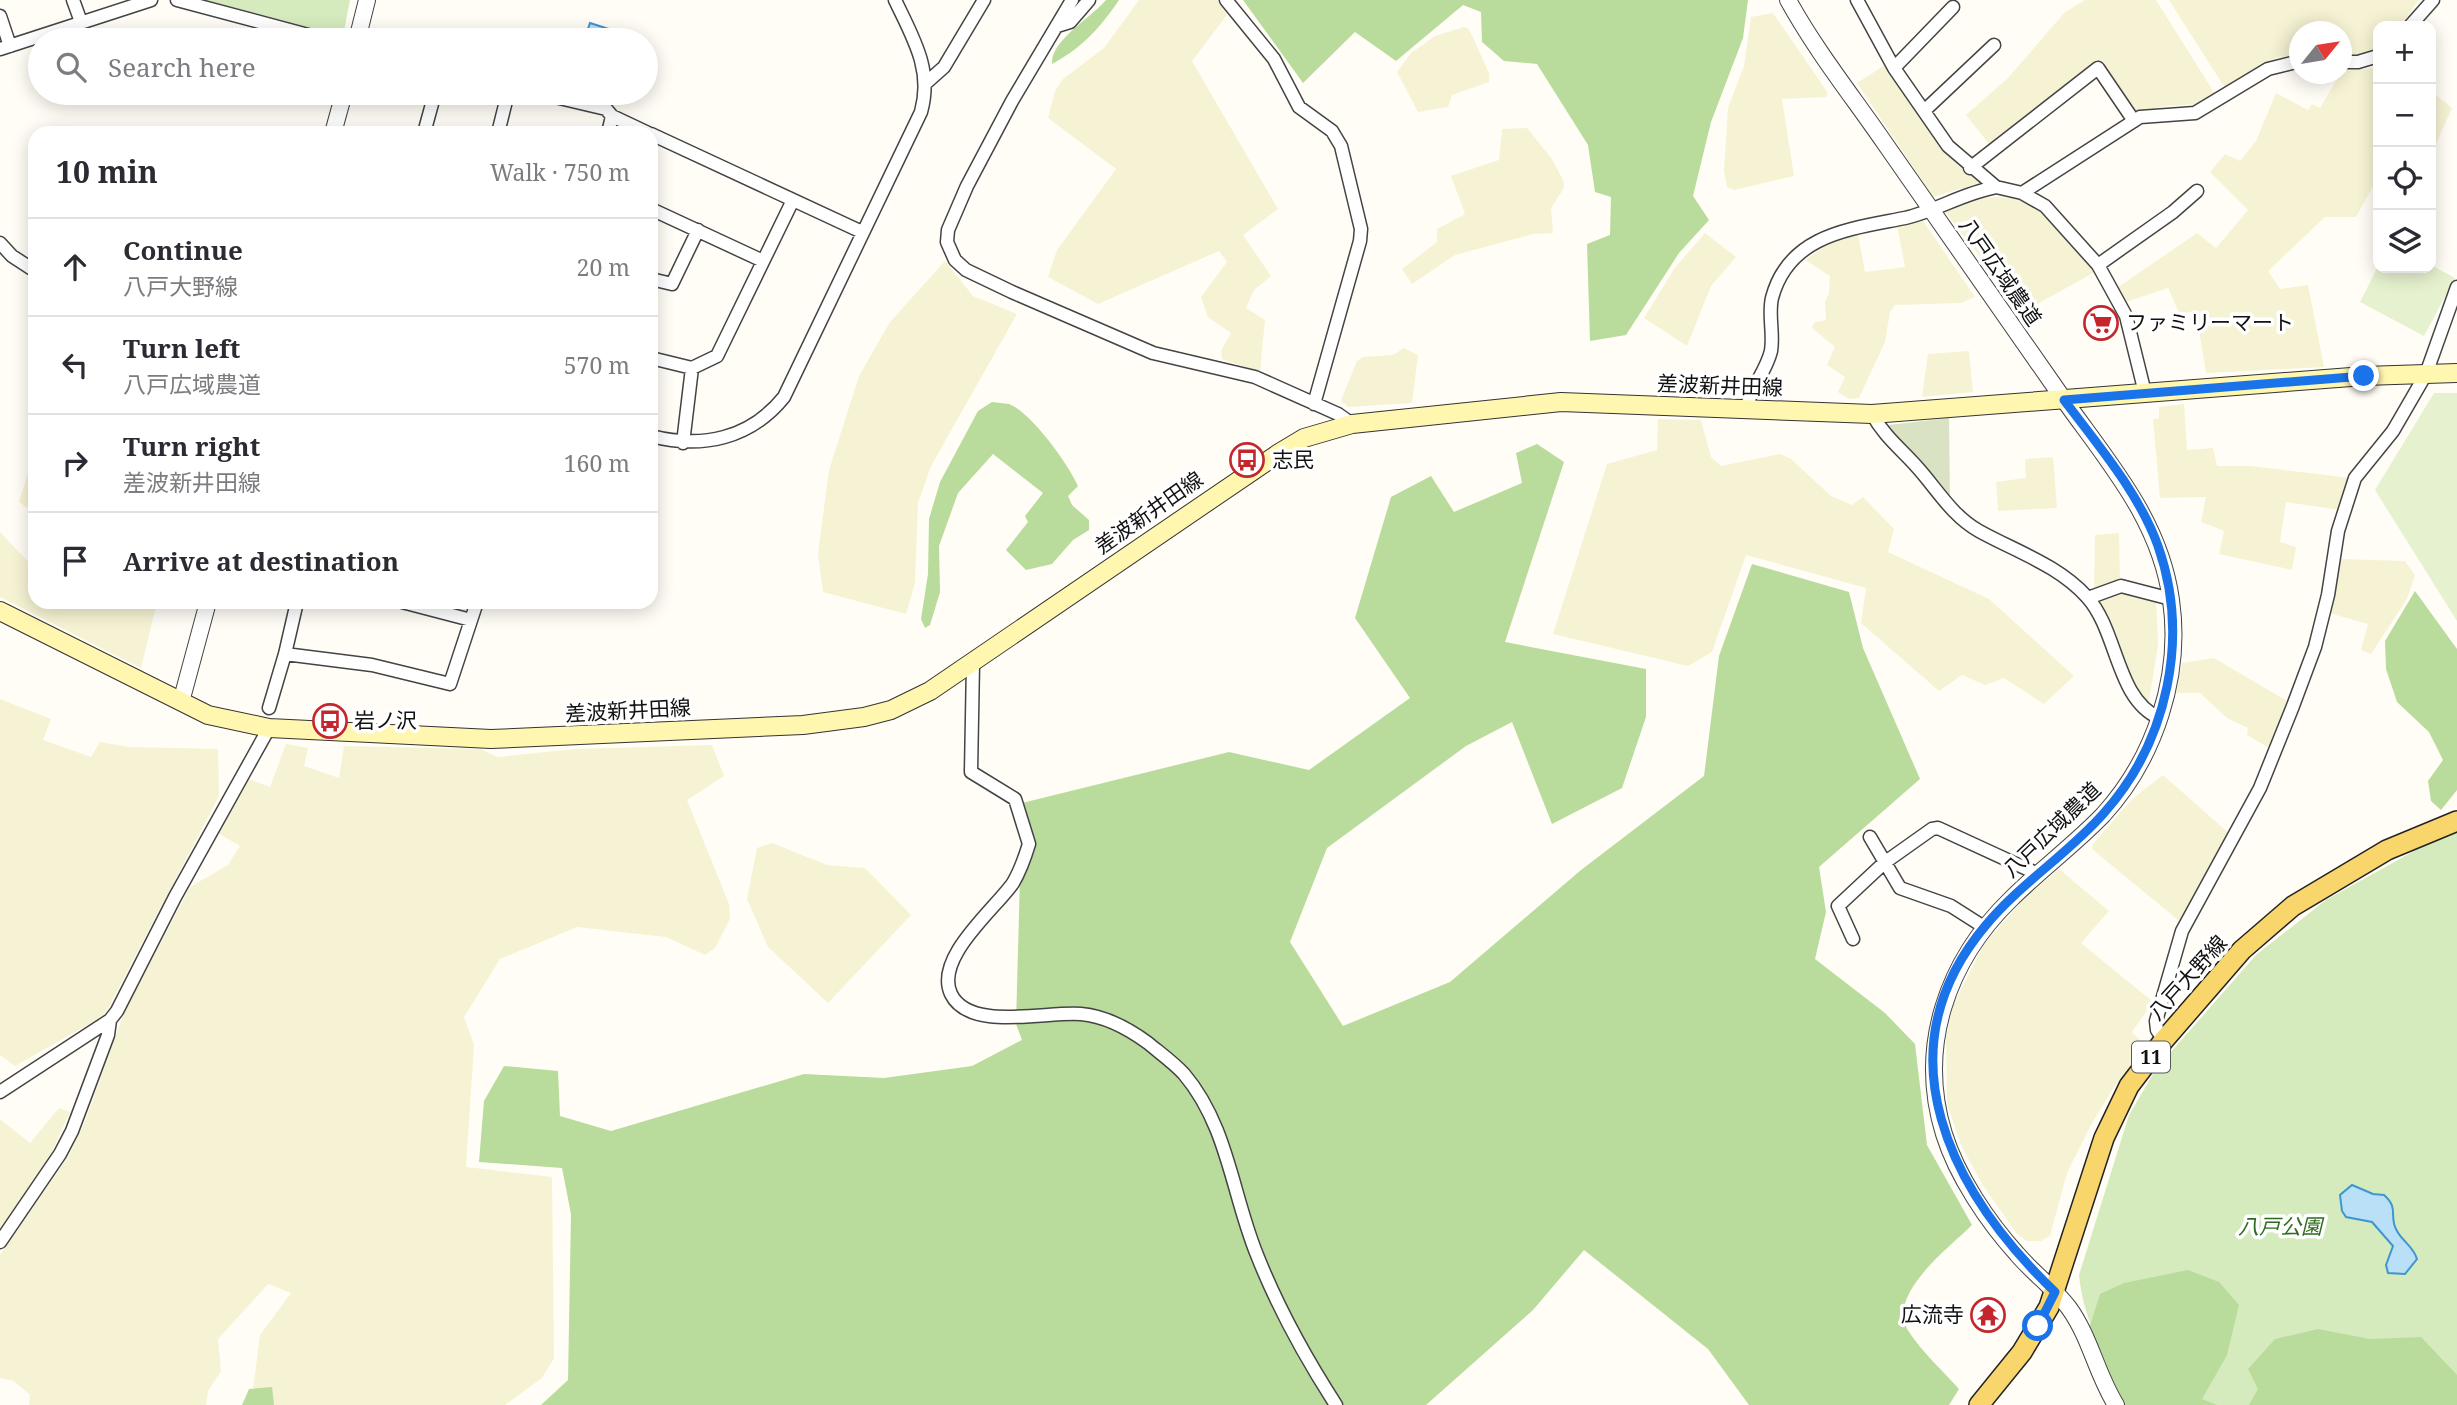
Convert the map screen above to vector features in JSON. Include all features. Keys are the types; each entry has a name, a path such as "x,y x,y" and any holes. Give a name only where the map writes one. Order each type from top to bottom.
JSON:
{"main road":[{"name":"差波新井田線","path":"0,611 208,715 269,728 491,739 803,725 864,717 891,710 930,691 1279,453 1304,438 1352,424 1561,402 1872,414 2457,373"},
{"name":"八戸大野線","path":"1979,1405 2022,1352 2055,1292 2104,1138 2129,1086 2164,1040 2242,950 2293,906 2388,850 2457,821"}],"street":[{"path":"74,0 81,22"},
{"path":"63,28 151,0"},
{"path":"177,0 282,28"},
{"path":"360,28 367,0"},
{"path":"658,438 683,443 702,443 751,427 776,407 801,364 921,112 926,82 923,63 895,0"},
{"path":"926,82 944,66 983,0"},
{"path":"1072,0 967,186 948,230 947,242 955,260 966,270 1012,292 1153,353 1255,377 1352,424"},
{"path":"1056,26 1070,23 1089,0"},
{"path":"1226,0 1274,59 1300,107 1332,131 1346,157 1361,229 1360,241 1314,404"},
{"name":"八戸広域農道","path":"1788,0 2132,494 2158,546 2171,599 2172,661 2159,718 2144,756 2118,796 2083,834 1984,927 1958,968 1942,1006 1934,1056 1938,1112 1952,1155 1997,1228 2018,1256 2055,1292 2077,1322 2116,1405"},
{"path":"1871,0 1859,5 1894,68 1948,146 1970,168 1996,187"},
{"path":"2414,21 2433,0"},
{"path":"1894,68 1953,7"},
{"path":"0,16 5,47 28,39"},
{"path":"1924,111 1994,45"},
{"path":"2352,62 2373,58"},
{"path":"2022,192 2134,121 2164,113 2195,113 2268,69 2289,64"},
{"path":"1970,168 2098,68 2134,121"},
{"path":"335,126 341,105"},
{"path":"426,126 432,105"},
{"path":"500,126 505,105"},
{"path":"589,105 606,109 612,116 633,126"},
{"path":"610,126 612,116"},
{"path":"658,138 862,232"},
{"path":"1746,410 1749,393 1770,356 1773,342 1772,300 1779,278 1792,258 1830,233 1931,209 1975,191 1996,187 2022,192 2045,206 2098,265 2126,316 2145,393"},
{"path":"2098,265 2173,212 2197,191"},
{"path":"658,360 692,369 717,356 793,200"},
{"path":"658,212 764,261"},
{"path":"658,281 671,284 698,230"},
{"path":"0,243 12,256 28,266"},
{"path":"2164,1040 2157,1030 2156,1021 2182,931 2260,788 2293,706 2315,647 2328,595 2338,531 2355,478 2393,431 2426,374 2457,287"},
{"path":"683,443 692,369"},
{"path":"1872,414 1893,445 1916,466 1958,518 2057,570 2088,598 2110,635 2125,677 2139,703 2159,718"},
{"path":"2088,598 2121,586 2171,599"},
{"path":"181,702 206,609"},
{"path":"269,709 295,609"},
{"path":"429,609 471,620"},
{"path":"285,654 372,665 450,684 475,609"},
{"path":"973,663 971,772 1015,799 1029,844 1012,884 965,941 955,958 947,982 951,995 968,1011 984,1015 1014,1017 1060,1013 1105,1019 1144,1041 1182,1072 1199,1093 1219,1130 1256,1252 1282,1312 1302,1353 1336,1405"},
{"path":"0,1242 48,1173 72,1131 108,1035 110,1020 269,728"},
{"path":"1853,939 1838,906 1884,863 1915,840 1938,828 2038,874"},
{"path":"1870,837 1899,888 1951,906 1984,927"},
{"path":"0,1092 110,1020"}],"shaded area":[{"path":"1139,0 1217,0 1227,15 1192,61 1278,209 1243,235 1271,276 1254,290 1246,308 1265,320 1260,372 1222,359 1221,351 1231,333 1208,317 1201,297 1227,262 1219,251 1098,304 1048,277 1057,250 1116,169 1048,118 1055,91 1063,79 1104,48"},
{"path":"2085,0 2156,0 2215,94 2199,104 2165,106 2136,114 2098,59 1989,144 1966,115 2008,78 2065,12"},
{"path":"2169,0 2419,0 2404,21 2373,21 2373,50 2366,54 2352,55 2352,21 2289,21 2289,56 2278,57 2225,88"},
{"path":"1773,13 1828,93 1826,97 1782,99 1794,176 1734,190 1727,187 1724,171 1728,108 1744,66 1751,17"},
{"path":"1464,27 1469,29 1489,73 1489,82 1452,95 1448,107 1418,112 1397,72 1411,53 1435,36"},
{"path":"1885,65 1945,148 1979,179 1979,183 1933,197 1857,83"},
{"path":"2373,68 2373,186 2356,217 2325,217 2268,271 2280,289 2308,285 2324,367 2206,373 2196,312 2179,313 2168,288 2126,302 2117,288 2197,233 2216,248 2248,210 2210,172 2225,154 2240,161 2256,141 2276,93 2308,110 2312,104 2320,108 2334,84 2352,84 2352,70"},
{"path":"2436,95 2452,108 2436,144"},
{"path":"1527,128 1552,159 1564,182 1564,188 1551,208 1553,233 1533,234 1455,255 1412,284 1402,269 1437,242 1437,229 1465,214 1451,176 1499,160 1502,129"},
{"path":"1976,198 2020,199 2041,210 2095,272 2023,312 1945,212"},
{"path":"1921,218 1975,297 1961,303 1895,305 1890,312 1885,342 1859,398 1849,399 1838,392 1845,377 1827,365 1835,347 1812,328 1814,323 1826,320 1825,302 1829,293 1830,276 1805,260 1831,242 1858,234 1865,272 1905,267 1897,226"},
{"path":"1705,233 1736,257 1711,286 1687,346 1644,318 1674,269"},
{"path":"945,261 973,296 1017,314 931,466 918,503 915,583 906,614 823,592 818,554 829,470 859,376 890,322"},
{"path":"1404,348 1418,355 1412,403 1348,407 1341,400 1357,361 1363,357 1393,355"},
{"path":"1969,351 1973,392 1922,397 1928,354"},
{"path":"2184,404 2187,450 2213,448 2217,466 2250,466 2351,478 2340,510 2286,502 2280,542 2296,547 2292,570 2219,554 2224,531 2201,522 2206,497 2160,498 2153,419 2159,418 2159,407"},
{"path":"1658,419 1701,420 1711,457 1721,466 1780,454 1791,459 1831,496 1852,505 1863,497 1894,529 1888,552 1989,599 2074,676 2044,704 2004,678 1985,685 1962,675 1939,691 1861,623 1866,588 1746,555 1712,652 1688,666 1553,634 1607,464 1657,450"},
{"path":"2053,457 2057,508 1998,511 1996,482 2026,478 2025,459"},
{"path":"28,473 28,508 19,502"},
{"path":"0,532 28,562 28,609 155,609 141,668 0,597"},
{"path":"2119,533 2120,581 2094,590 2095,535"},
{"path":"2340,559 2405,561 2415,575 2407,599 2371,654 2361,650 2368,624 2329,613"},
{"path":"2125,590 2156,601 2158,645 2148,707 2133,686 2121,649 2097,600"},
{"path":"2214,658 2289,702 2271,749 2247,735 2248,728 2227,718 2200,693 2176,693 2182,663"},
{"path":"0,699 51,719 43,740 91,757 100,742 129,747 218,749 219,796 106,1012 15,1066 0,1055"},
{"path":"286,744 308,748 304,766 339,778 344,746 481,749 497,757 575,749 712,745 724,776 687,800 729,904 730,919 715,948 705,955 666,937 577,927 500,959 464,1017 474,1045 466,1167 552,1177 554,1358 542,1378 505,1405 251,1405 260,1335 291,1293 268,1284 218,1339 221,1371 208,1391 206,1405 29,1405 30,1395 14,1381 0,1378 0,1255 68,1157 84,1124 124,1013 190,887 228,865 240,846 218,833 249,779 270,787"},
{"path":"2163,775 2231,835 2183,920 2178,920 2092,849 2093,844 2131,800"},
{"path":"772,843 827,865 865,868 911,915 828,1003 768,947 747,899 757,848"},
{"path":"2059,869 2109,911 2081,943 2153,1002 2132,1032 2147,1047 2114,1087 2092,1123 2067,1173 2050,1236 2041,1241 2027,1241 2017,1234 1982,1184 1960,1143 1947,1103 1946,1038 1953,1005 1984,944 2029,894"},
{"path":"59,1108 70,1112 48,1160 0,1232 0,1119 30,1143"}],"green space":[{"path":"205,0 350,0 345,28 312,28"},
{"path":"1106,0 1119,0 1090,36 1052,64 1053,55 1064,38"},
{"path":"1243,0 1748,0 1743,38 1711,122 1693,196 1709,220 1679,253 1626,335 1590,341 1587,244 1610,235 1611,197 1595,192 1588,145 1537,64 1504,61 1482,42 1481,12 1463,5 1396,61 1355,32 1303,83"},
{"path":"2436,268 2455,278 2424,336 2360,302 2374,273 2436,273"},
{"path":"2434,393 2457,393 2457,621 2375,490"},
{"path":"992,402 1009,404 1028,417 1067,465 1078,486 1068,496 1072,505 1089,520 1089,530 1073,540 1052,564 1026,570 1006,550 1028,522 1025,516 1043,493 993,454 958,493 939,546 940,592 930,625 925,628 921,619 928,574 929,519 940,482 978,411"},
{"path":"1949,418 1950,501 1888,432 1888,425"},
{"path":"1537,444 1564,462 1505,642 1646,669 1646,717 1622,788 1552,824 1512,722 1466,746 1327,848 1290,942 1343,1026 1450,982 1581,870 1704,776 1719,656 1752,564 1849,592 1863,648 1920,779 1819,867 1826,912 1815,959 1885,1013 1915,1044 1927,1145 1972,1225 1935,1259 1912,1288 1905,1303 1904,1318 1909,1332 1959,1389 1949,1405 1749,1405 1708,1349 1584,1250 1533,1310 1426,1405 541,1405 568,1380 571,1214 562,1168 479,1162 484,1101 504,1066 558,1071 560,1116 611,1131 804,1074 884,1078 972,1066 1022,1040 1016,1024 1022,803 1229,752 1309,770 1410,698 1355,618 1391,497 1431,476 1454,512 1522,483 1516,453"},
{"path":"2415,591 2457,649 2457,790 2441,810 2431,801 2428,781 2443,760 2429,732 2397,702 2386,669 2385,641"},
{"name":"八戸公園","path":"2457,833 2457,1405 2130,1405 2091,1326 2079,1275 2129,1115 2156,1069 2256,955 2326,900 2423,846"},
{"path":"2188,1270 2219,1282 2239,1305 2227,1355 2202,1399 2217,1405 2125,1405 2088,1332 2100,1294 2124,1283"},
{"path":"2318,1329 2370,1339 2421,1337 2457,1375 2457,1405 2249,1405 2258,1389 2248,1369 2275,1339"},
{"path":"272,1387 274,1405 242,1405 249,1389"}],"water":[{"path":"590,23 606,28 588,28"},
{"path":"2352,1185 2373,1194 2384,1195 2392,1204 2393,1221 2399,1235 2417,1259 2405,1274 2388,1273 2386,1265 2393,1246 2372,1222 2346,1217 2342,1211 2340,1195"}],"place":[{"name":"ファミリーマート","path":"2101,323"},
{"name":"志民","path":"1247,460"},
{"name":"岩ノ沢","path":"330,721"},
{"name":"広流寺","path":"1988,1315"}],"route":[{"path":"2038,1326 2055,1292 2003,1238 1966,1181 1945,1137 1935,1090 1937,1028 1950,985 1973,942 1986,925 2007,902 2104,814 2133,775 2153,735 2167,690 2172,661 2173,626 2166,576 2158,546 2146,520 2132,494 2064,400 2364,376"}]}
